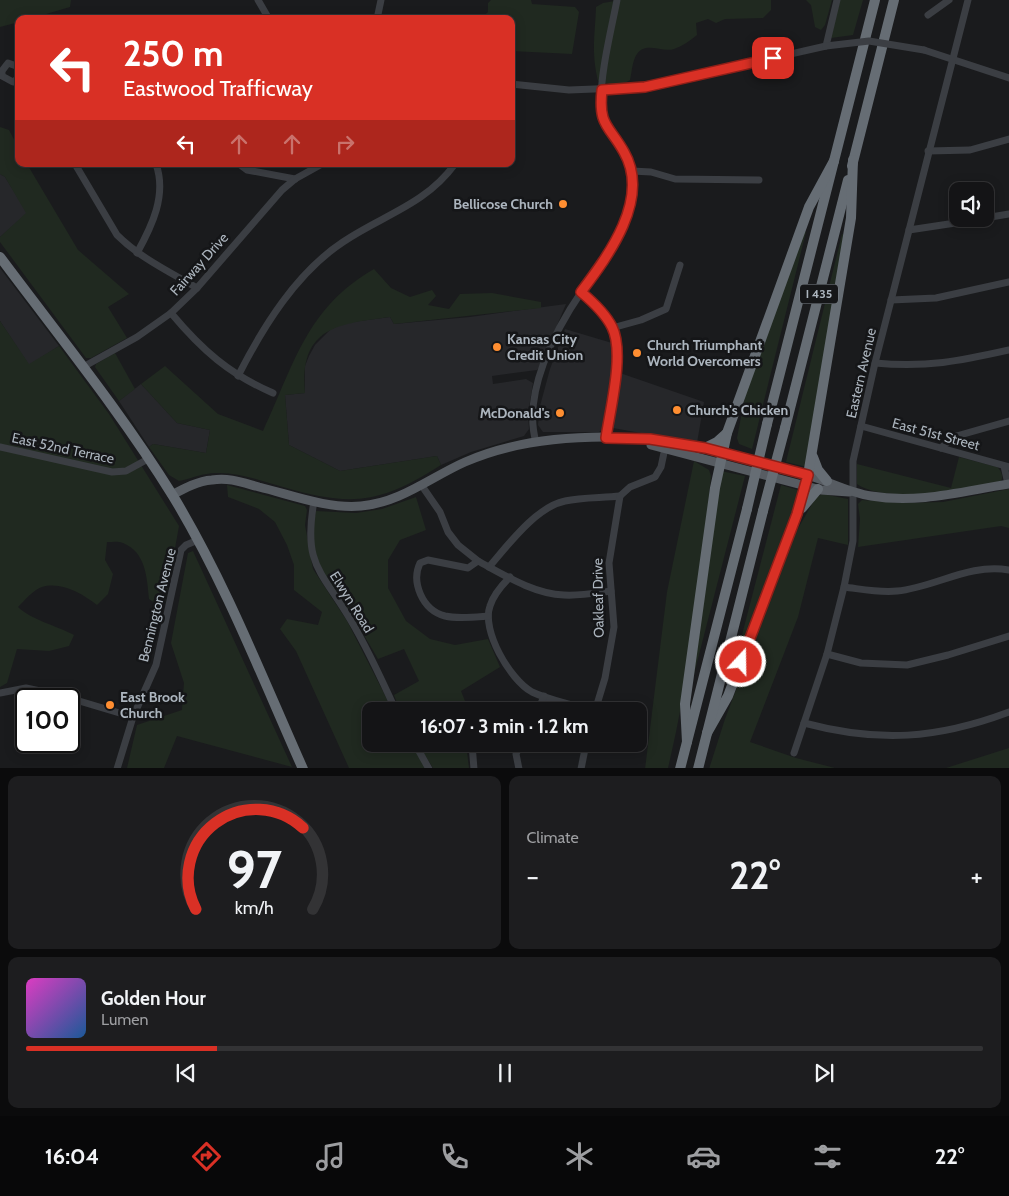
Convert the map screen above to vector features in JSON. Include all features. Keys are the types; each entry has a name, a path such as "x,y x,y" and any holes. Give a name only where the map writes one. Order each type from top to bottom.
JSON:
{"highway":[{"name":"I 435","path":"680,768 875,0"},
{"name":"I 435","path":"698,768 894,0"},
{"path":"687,742 685,704 720,464 727,434 810,207 834,160"},
{"path":"707,733 728,696 797,514 806,481 812,456 851,218 853,160"},
{"path":"0,257 111,404 172,495 198,540 220,584 303,768"},
{"path":"705,448 727,434"},
{"path":"812,456 818,470 827,481"},
{"path":"797,514 818,489"}],"main road":[{"path":"172,495 196,483 225,479 314,501 361,506 386,500 422,486 466,462 504,448 536,442 606,438 650,439 723,452 806,481 818,489 836,492 918,499 1008,484"},
{"path":"633,439 720,464 806,481 827,481 852,492"}],"street":[{"path":"258,0 267,15"},
{"path":"378,15 381,0"},
{"path":"536,442 532,416 537,387 555,336 581,292 617,240 632,192 632,171 623,151 609,133 600,104 608,43 617,0"},
{"path":"826,46 837,0"},
{"path":"928,15 950,0"},
{"name":"Eastern Avenue","path":"794,753 827,654 844,587 853,541 853,461 928,151 954,60 968,0"},
{"path":"515,84 602,90 662,84 826,46 869,41 924,50 1009,78"},
{"path":"15,66 8,63 2,71 2,76 6,80 15,81"},
{"path":"928,151 970,150 1009,139"},
{"path":"77,167 117,235 137,253 198,288"},
{"path":"137,253 151,225 159,201 160,187 157,167"},
{"path":"243,167 247,170 295,179"},
{"name":"Fairway Drive","path":"84,367 137,337 171,313 198,288 245,231 295,179 317,167"},
{"path":"238,376 274,313 314,265 345,240 417,201 435,187 452,167"},
{"path":"632,171 651,172 675,179 759,180"},
{"path":"994,216 1009,214"},
{"path":"909,230 949,224"},
{"path":"612,328 641,320 666,309 680,265"},
{"path":"891,300 936,298 1009,282"},
{"path":"581,292 598,308 612,328 616,364 606,438"},
{"path":"171,313 207,352 238,376 273,393"},
{"path":"875,364 909,367 939,365 1009,350"},
{"path":"940,448 953,438 1009,421"},
{"name":"East 51st Street","path":"861,426 1006,466 1008,484"},
{"name":"East 52nd Terrace","path":"0,447 112,472 126,471 148,460"},
{"path":"489,567 518,533 553,505 579,499 620,496 630,487 655,477 661,467 665,448"},
{"path":"422,486 440,512 448,532 458,545 478,561 533,588 555,594 578,595 611,591"},
{"name":"Oakleaf Drive","path":"597,702 611,650 614,627 609,563 620,496"},
{"name":"Elwyn Road","path":"314,501 309,528 310,544 317,569 350,619 392,702"},
{"name":"Bennington Avenue","path":"118,768 133,717 156,665 181,550 186,545 198,540"},
{"path":"478,561 468,568 428,560 420,562 417,570 416,585 424,601 444,616 488,616"},
{"path":"844,587 883,592 898,591 976,569 1009,570"},
{"path":"510,577 493,600 488,616 497,648 506,665 521,684 544,696 563,702"},
{"path":"827,654 861,663 907,665 948,656 1009,636"},
{"path":"0,693 26,688 59,695 133,717"},
{"path":"542,702 544,696"},
{"path":"804,723 866,736 916,736 964,727 1009,712"},
{"path":"420,752 429,768"},
{"path":"473,752 474,768"},
{"path":"517,752 519,768"},
{"path":"581,768 584,752"}],"shaded area":[{"path":"0,0 71,0 70,7 43,15 15,15 15,23 0,27"},
{"path":"491,0 531,0 532,4 575,7 579,12 572,54 515,51 515,15 485,15 488,12 488,3"},
{"path":"621,0 771,0 771,10 763,18 725,19 716,23 708,19 696,23 697,35 692,39 674,49 645,48 641,50 634,60 630,80 622,84 610,84 598,81 596,70 594,44 596,7 603,3"},
{"path":"806,0 832,0 825,25 821,30 815,27 811,5"},
{"path":"840,0 863,0 853,35 831,38"},
{"path":"0,127 9,130 15,141 15,167 29,167 78,250 129,294 108,307 127,338 91,358 86,358 0,242 0,237 26,213 5,177 0,174"},
{"path":"0,174 5,177 27,213 0,237"},
{"path":"803,231 806,232 752,449 739,444 737,438 745,396"},
{"path":"842,234 844,235 807,467 786,462"},
{"path":"0,268 59,346 29,365 0,321"},
{"path":"374,269 391,288 410,297 432,290 436,296 428,305 449,309 460,294 492,293 541,302 541,308 394,324 390,317 354,323 326,333 316,342 308,354 305,371 305,393 285,395 289,445 340,471 437,456 441,465 400,488 365,498 347,499 307,493 235,474 209,473 179,481 169,475 149,447 153,444 206,453 210,430 177,423 141,384 165,366 218,414 263,431 294,361 317,320 332,301 351,284"},
{"path":"566,304 537,370 492,376 493,384 526,379 533,383 528,414 529,429 524,436 471,452 441,465 437,456 340,471 289,445 285,395 305,393 305,366 309,356 315,345 331,329 344,323 390,317 394,324 470,317"},
{"path":"0,321 29,364 59,346 109,414 179,526 165,604 158,605 149,599 144,566 131,547 121,542 107,542 105,560 113,574 108,594 97,605 64,587 49,586 36,590 18,607 37,619 74,635 69,646 49,651 17,649 7,683 0,687"},
{"path":"565,329 612,343 613,366 605,422 604,428 599,432 543,432 538,425 540,406 550,369"},
{"path":"115,353 135,389 119,401 95,367 96,364"},
{"path":"620,373 704,402 697,443 613,428 614,408"},
{"path":"141,384 177,423 210,430 206,453 153,444 149,447 119,401"},
{"path":"959,457 997,467 1002,474 1001,481 948,491 907,494 887,494 870,490 857,484 857,464 951,488"},
{"path":"694,461 709,470 711,476 689,659 668,768 645,768 667,592"},
{"path":"721,471 745,476 693,678"},
{"path":"227,485 305,506 307,510 305,525 313,569 347,621 388,702 362,702 362,752 417,752 426,768 349,768 296,651 280,629 287,619 318,625 322,612 294,590 294,565 287,545 275,522 259,509 228,497"},
{"path":"781,485 801,491 730,681"},
{"path":"1009,489 1009,528 1001,526 858,547 860,519 858,504 862,500 904,503 943,502"},
{"path":"823,494 848,499 848,545 818,538 798,617 750,742 796,758 835,768 709,768 725,719 796,532 816,497"},
{"path":"416,497 426,530 400,540 388,560 388,588 406,621 430,639 455,645 488,639 500,667 461,691 465,702 397,702 394,695 419,681 404,649 378,659 321,569 315,552 312,532 316,511 356,513 382,509"},
{"path":"193,551 292,767 177,736 164,768 127,768 137,725 182,710 184,683 171,643 188,553"},
{"path":"1009,748 1009,768 946,768"},
{"path":"423,752 467,752 469,768 433,768"}],"place":[{"name":"Bellicose Church","path":"563,204"},
{"name":"Kansas City Credit Union","path":"497,347"},
{"name":"Church Triumphant World Overcomers","path":"637,353"},
{"name":"Church's Chicken","path":"677,410"},
{"name":"McDonald's","path":"560,413"},
{"name":"East Brook Church","path":"110,705"}],"route":[{"path":"741,662 797,514 808,475 705,448 650,439 606,438 616,372 615,341 612,328 604,315 581,292 609,255 617,240 625,220 632,192 632,171 628,159 609,133 603,118 600,104 602,90 645,87 773,58"}]}
